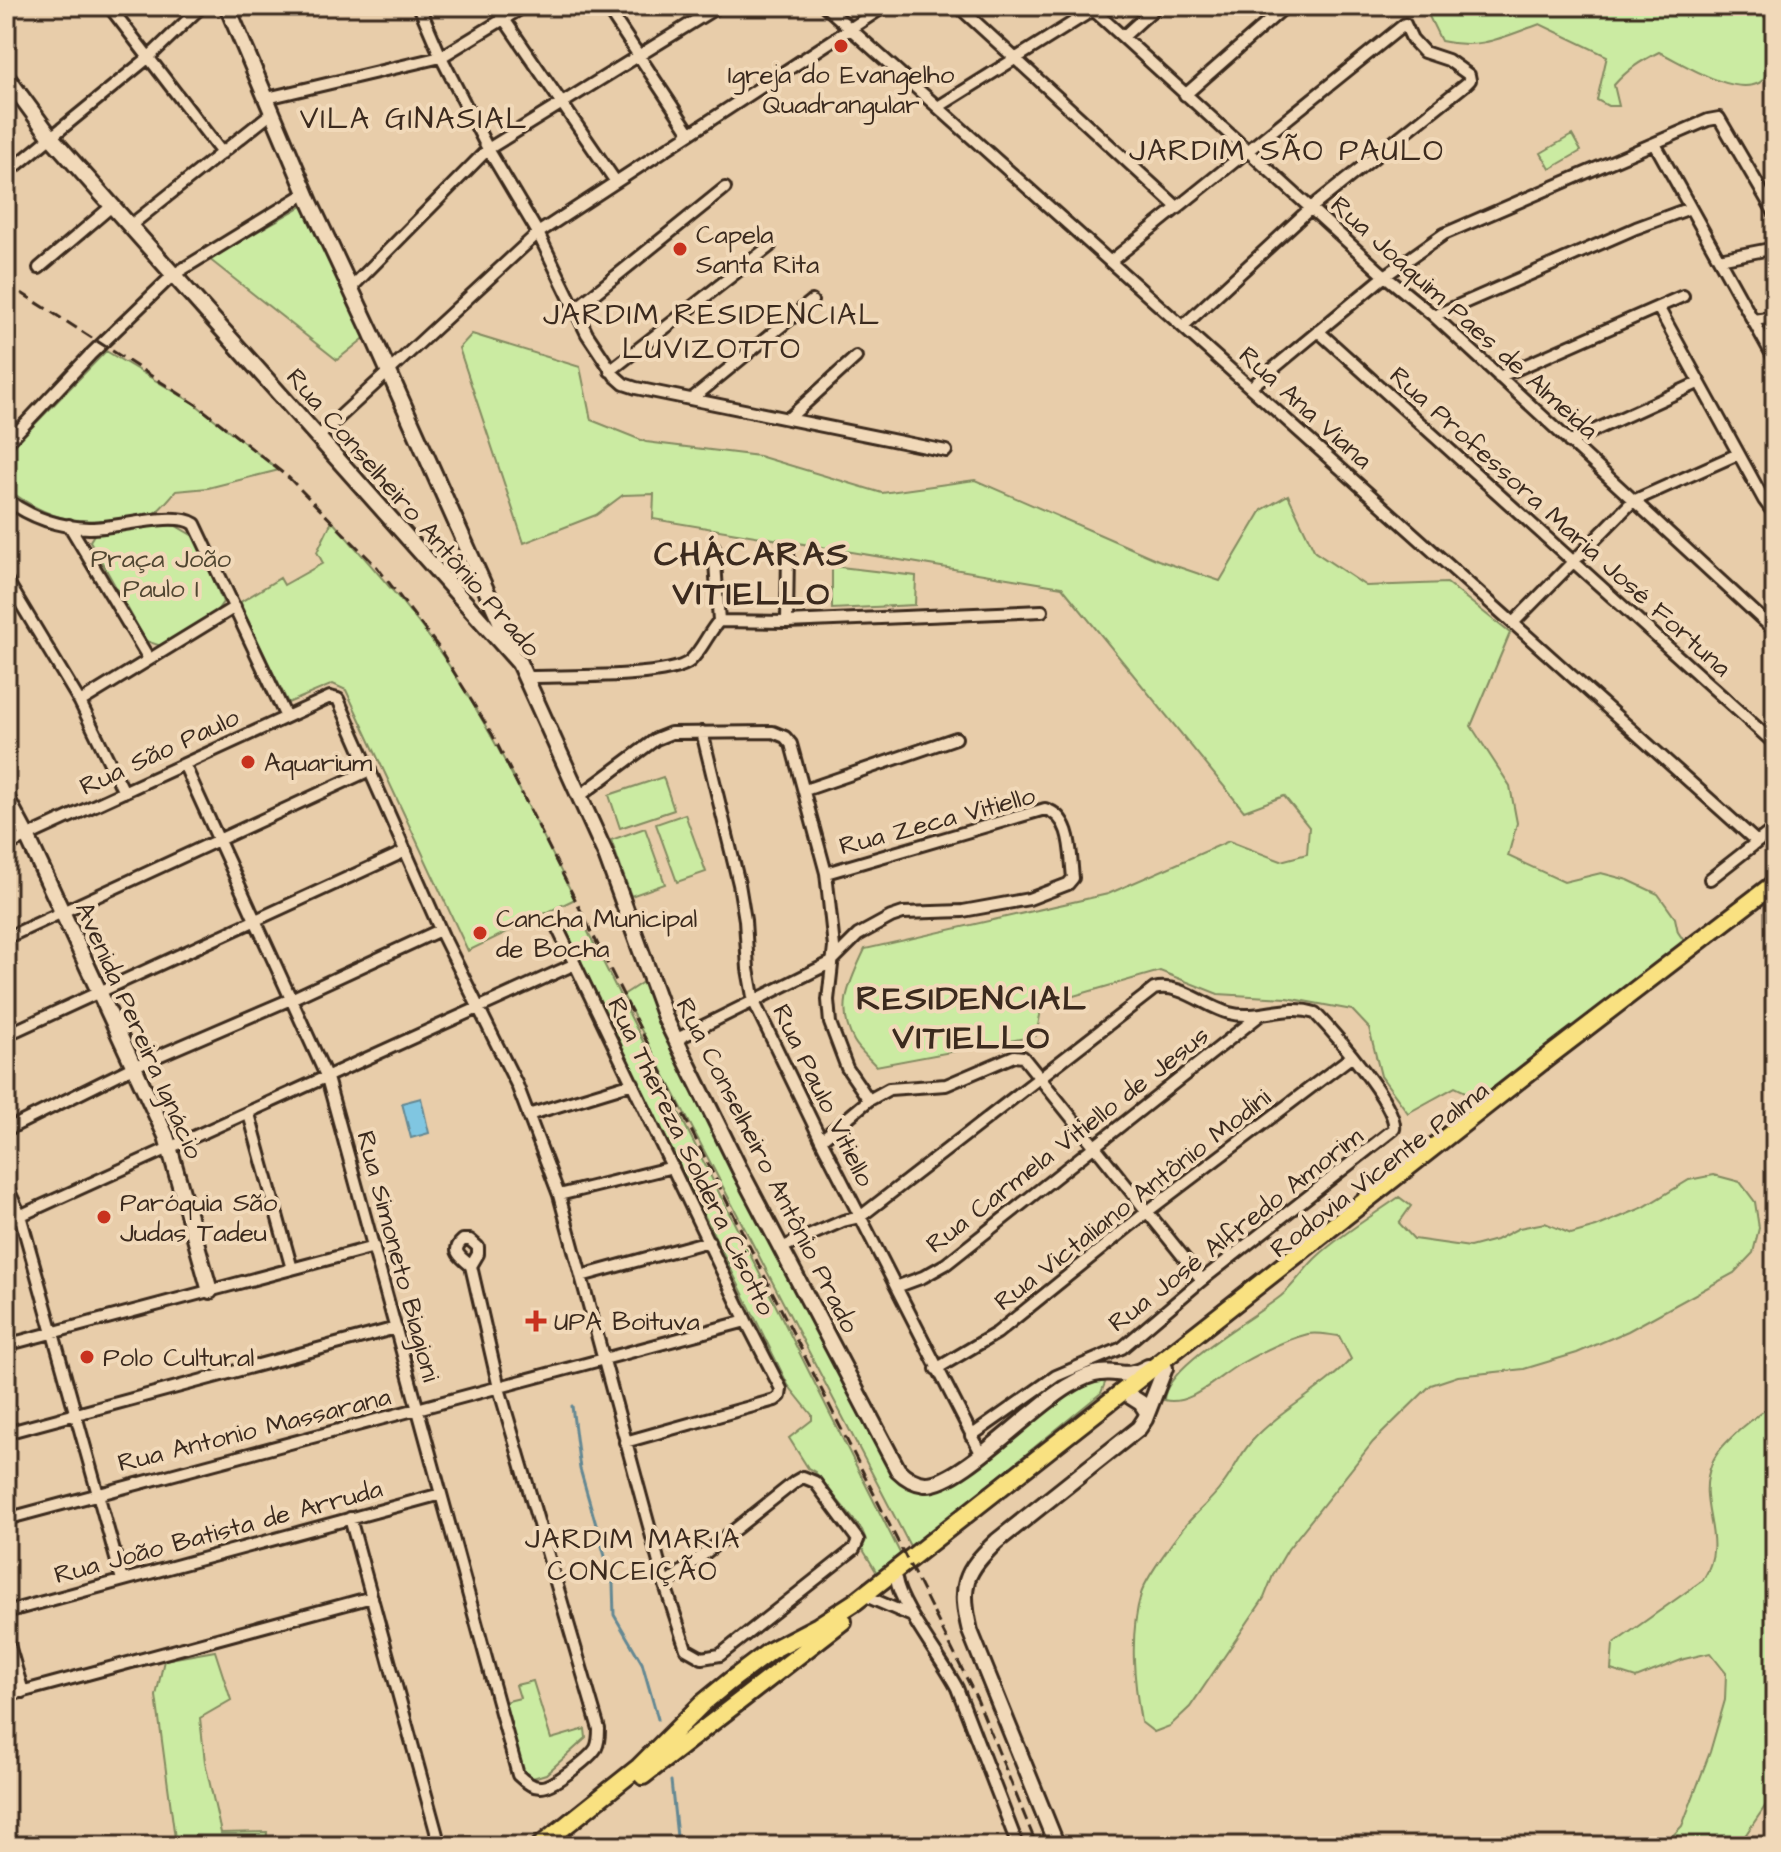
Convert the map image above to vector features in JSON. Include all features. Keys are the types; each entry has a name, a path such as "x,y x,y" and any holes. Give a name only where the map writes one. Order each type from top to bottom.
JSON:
{"main road":[{"path":"227,6 306,193 519,663"},
{"name":"Rua Conselheiro Antônio Prado","path":"6,76 50,136 519,663 606,855 675,1040 898,1470 914,1481 934,1483 949,1477 1060,1390 1102,1373 1132,1375 1167,1361"},
{"path":"482,621 490,617 495,609"},
{"name":"Avenida Pereira Ignácio","path":"6,797 63,912 170,1147 210,1291"},
{"name":"Rodovia Vicente Palma","path":"875,1591 1167,1361 1475,1126 1554,1059 1775,886"},
{"path":"1057,1846 970,1631 965,1585 976,1561 997,1541 1126,1440 1145,1419 1167,1361"},
{"path":"1102,1373 1118,1381 1126,1394 1141,1403 1147,1412"},
{"path":"540,1846 639,1767 703,1703 730,1681 770,1651 875,1591"},
{"path":"553,1846 875,1591"},
{"path":"730,1681 726,1691 730,1698 745,1697"}],"street":[{"path":"109,6 222,153"},
{"path":"6,174 148,58 202,6"},
{"path":"419,6 441,57 488,149 538,233 574,310 610,371 624,384 946,451"},
{"path":"495,6 616,182"},
{"path":"131,225 222,153 270,105 441,57 525,6"},
{"path":"606,6 690,133"},
{"path":"351,288 488,149 719,6"},
{"name":"Rua Ana Viana","path":"825,6 1757,842"},
{"path":"318,437 538,233 885,6"},
{"path":"958,6 1178,208"},
{"path":"1123,37 1157,6"},
{"path":"1185,95 1286,6"},
{"path":"938,107 1091,8"},
{"name":"Rua Joaquim Paes de Almeida","path":"1091,8 1385,276 1434,316 1775,631"},
{"path":"1111,261 1405,24 1412,39 1424,52 1448,60 1470,78 1312,207 1183,326"},
{"path":"1251,387 1385,276 1444,234 1719,118 1775,214"},
{"path":"1655,144 1775,360"},
{"path":"574,310 725,188"},
{"path":"6,444 90,355 173,275 306,193"},
{"path":"39,268 113,205"},
{"path":"1434,316 1636,228 1690,208"},
{"path":"610,371 770,246"},
{"path":"1719,259 1775,248"},
{"path":"1499,377 1683,296"},
{"path":"693,398 812,301"},
{"path":"1658,307 1775,515"},
{"path":"1753,320 1775,317"},
{"name":"Rua Professora Maria José Fortuna","path":"1318,331 1775,744"},
{"path":"788,419 856,357"},
{"path":"1569,442 1698,383"},
{"path":"1513,623 1633,501 1738,454"},
{"path":"6,499 41,519 90,529 187,519 199,528 286,717"},
{"path":"69,525 149,659"},
{"path":"525,677 678,669 693,659 719,621 714,547"},
{"path":"787,622 788,552"},
{"path":"6,579 80,702 124,792"},
{"path":"80,702 235,607"},
{"path":"719,621 787,622 1042,611"},
{"name":"Rua São Paulo","path":"6,846 330,697 337,698 340,703 370,770"},
{"name":"Rua Paulo Vitiello","path":"702,732 739,884 754,1002 936,1369 981,1453"},
{"path":"581,795 656,739 671,733 773,732 785,737 796,754 826,873 834,947 828,1000 830,1023 847,1068 869,1100"},
{"path":"805,790 956,738"},
{"name":"Rua Simoneto Biagioni","path":"184,764 327,1078 519,1777 538,1787 553,1784 594,1751 599,1736 499,1388"},
{"path":"6,938 370,770 440,930 517,1085 559,1195 665,1585 688,1651 702,1658 720,1655 854,1549 858,1541 856,1534 815,1482 805,1477 665,1585"},
{"name":"Rua Zeca Vitiello","path":"826,873 1042,809 1058,815 1067,831 1073,876 1068,884 1029,899 989,907 903,913 891,917 858,935 830,963"},
{"path":"1710,879 1775,828"},
{"path":"6,1035 406,851"},
{"name":"Rua Thereza Soldera Cisotto","path":"558,929 746,1321 781,1386 781,1395 775,1400 625,1442"},
{"path":"6,1130 135,1066 440,930"},
{"path":"675,1040 830,963"},
{"path":"6,1222 575,964"},
{"path":"781,1248 843,1221 860,1217 1154,989 1174,988 1229,1013 1260,1015 1304,1009 1315,1013 1351,1057"},
{"name":"Rua Carmela Vitiello de Jesus","path":"896,1287 946,1264 1260,1015"},
{"path":"821,1140 869,1100 889,1089 946,1085 1014,1056 1023,1057 1202,1280"},
{"name":"Rua José Alfredo Amorim","path":"971,1436 1056,1376 1122,1348 1202,1280 1388,1136 1396,1122 1385,1099 1351,1057"},
{"name":"Rua Victaliano Antônio Modini","path":"936,1369 997,1333 1148,1211 1351,1057"},
{"path":"528,1115 633,1083"},
{"path":"249,1114 292,1269"},
{"path":"559,1195 673,1167"},
{"path":"6,1185 20,1215 122,1580"},
{"path":"581,1276 709,1241"},
{"path":"6,1345 374,1247"},
{"path":"471,1266 499,1388"},
{"name":"Rua Antonio Massarana","path":"6,1519 746,1321"},
{"path":"6,1433 396,1328"},
{"name":"Rua João Batista de Arruda","path":"6,1612 441,1494"},
{"path":"350,1518 440,1846"},
{"path":"897,1573 899,1596 957,1688 1018,1846"},
{"path":"875,1591 914,1617"},
{"path":"6,1696 372,1597"},
{"path":"6,1635 23,1692"}],"green space":[{"path":"1424,6 1775,6 1775,69 1771,69 1759,83 1735,85 1708,76 1659,52 1619,79 1614,85 1619,106 1608,106 1597,100 1607,56 1540,24 1480,43 1441,41"},
{"path":"1572,135 1581,151 1550,169 1541,153"},
{"path":"304,205 367,336 337,360 209,259"},
{"path":"472,334 580,367 591,420 646,442 759,456 882,493 975,480 1158,560 1220,581 1262,510 1288,495 1315,552 1366,586 1447,583 1510,633 1471,726 1510,786 1517,823 1508,856 1564,882 1601,873 1628,880 1658,894 1675,918 1684,941 1496,1086 1476,1097 1455,1087 1408,1113 1381,1076 1369,1028 1352,1010 1287,998 1218,994 1160,971 1042,1005 1036,1036 876,1066 854,1041 846,1017 847,994 865,949 1108,894 1229,841 1281,861 1307,854 1309,827 1284,796 1244,811 1062,587 653,519 654,494 623,495 596,515 524,543 459,348"},
{"path":"106,351 195,404 279,470 208,488 176,491 154,513 105,520 75,520 48,513 6,488 6,454"},
{"path":"332,521 411,614 454,673 502,756 575,899 468,951 346,690 333,684 288,703 239,603 280,578 284,585 323,563 317,552"},
{"name":"Praça João Paulo I","path":"176,526 195,537 223,602 216,612 161,646 146,641 90,541 95,533"},
{"path":"832,566 916,576 915,605 832,609"},
{"path":"663,777 674,810 620,828 609,795"},
{"path":"685,814 706,872 677,882 656,824"},
{"path":"645,828 665,884 631,896 611,840"},
{"path":"580,916 903,1559 880,1578 862,1548 866,1540 862,1530 815,1472 808,1468 789,1438 812,1420 812,1415 788,1385 562,927"},
{"path":"643,982 891,1468 925,1488 1054,1403 1098,1379 1105,1383 1101,1393 911,1548 623,995"},
{"path":"1714,1175 1740,1182 1755,1202 1759,1228 1753,1253 1734,1273 1628,1331 1577,1353 1524,1369 1458,1376 1431,1385 1373,1442 1288,1549 1264,1598 1190,1707 1170,1726 1154,1732 1141,1722 1134,1642 1137,1610 1148,1579 1184,1527 1225,1482 1252,1441 1351,1359 1339,1336 1308,1334 1256,1355 1194,1395 1174,1401 1164,1400 1168,1387 1179,1372 1281,1296 1328,1247 1399,1197 1411,1206 1399,1223 1414,1239 1470,1247 1496,1240 1519,1228 1545,1223 1571,1234 1596,1227 1644,1207 1689,1180"},
{"path":"1775,1402 1775,1784 1768,1802 1738,1846 1663,1846 1682,1826 1710,1752 1725,1700 1726,1673 1710,1653 1684,1659 1636,1678 1611,1670 1613,1644 1703,1580 1713,1549 1707,1494 1712,1463 1731,1438"},
{"path":"215,1651 231,1700 200,1718 205,1762 221,1833 267,1832 266,1846 176,1846 156,1696 164,1660"},
{"path":"533,1681 551,1739 585,1729 586,1738 546,1774 533,1778 520,1770 504,1702 520,1698 516,1685"}],"water":[{"path":"421,1098 429,1133 411,1138 402,1103"}],"waterway":[{"path":"572,1406 580,1469 613,1584 614,1615 642,1663 658,1719"},
{"path":"671,1781 678,1846"}],"railway":[{"path":"6,283 197,405 289,478 377,567 439,648 492,734 977,1699 1037,1846"}],"place":[{"name":"Igreja do Evangelho Quadrangular","path":"841,46"},
{"name":"Capela Santa Rita","path":"680,249"},
{"name":"Aquarium","path":"248,762"},
{"name":"Cancha Municipal de Bocha","path":"480,933"},
{"name":"Paróquia São Judas Tadeu","path":"104,1217"},
{"name":"UPA Boituva","path":"536,1321"},
{"name":"Polo Cultural","path":"87,1357"}],"district":[{"name":"VILA GINASIAL","path":"414,118"},
{"name":"JARDIM SÃO PAULO","path":"1287,150"},
{"name":"JARDIM RESIDENCIAL LUVIZOTTO","path":"712,331"},
{"name":"CHÁCARAS VITIELLO","path":"752,572"},
{"name":"RESIDENCIAL VITIELLO","path":"972,1016"},
{"name":"JARDIM MARIA CONCEIÇÃO","path":"633,1554"}]}
